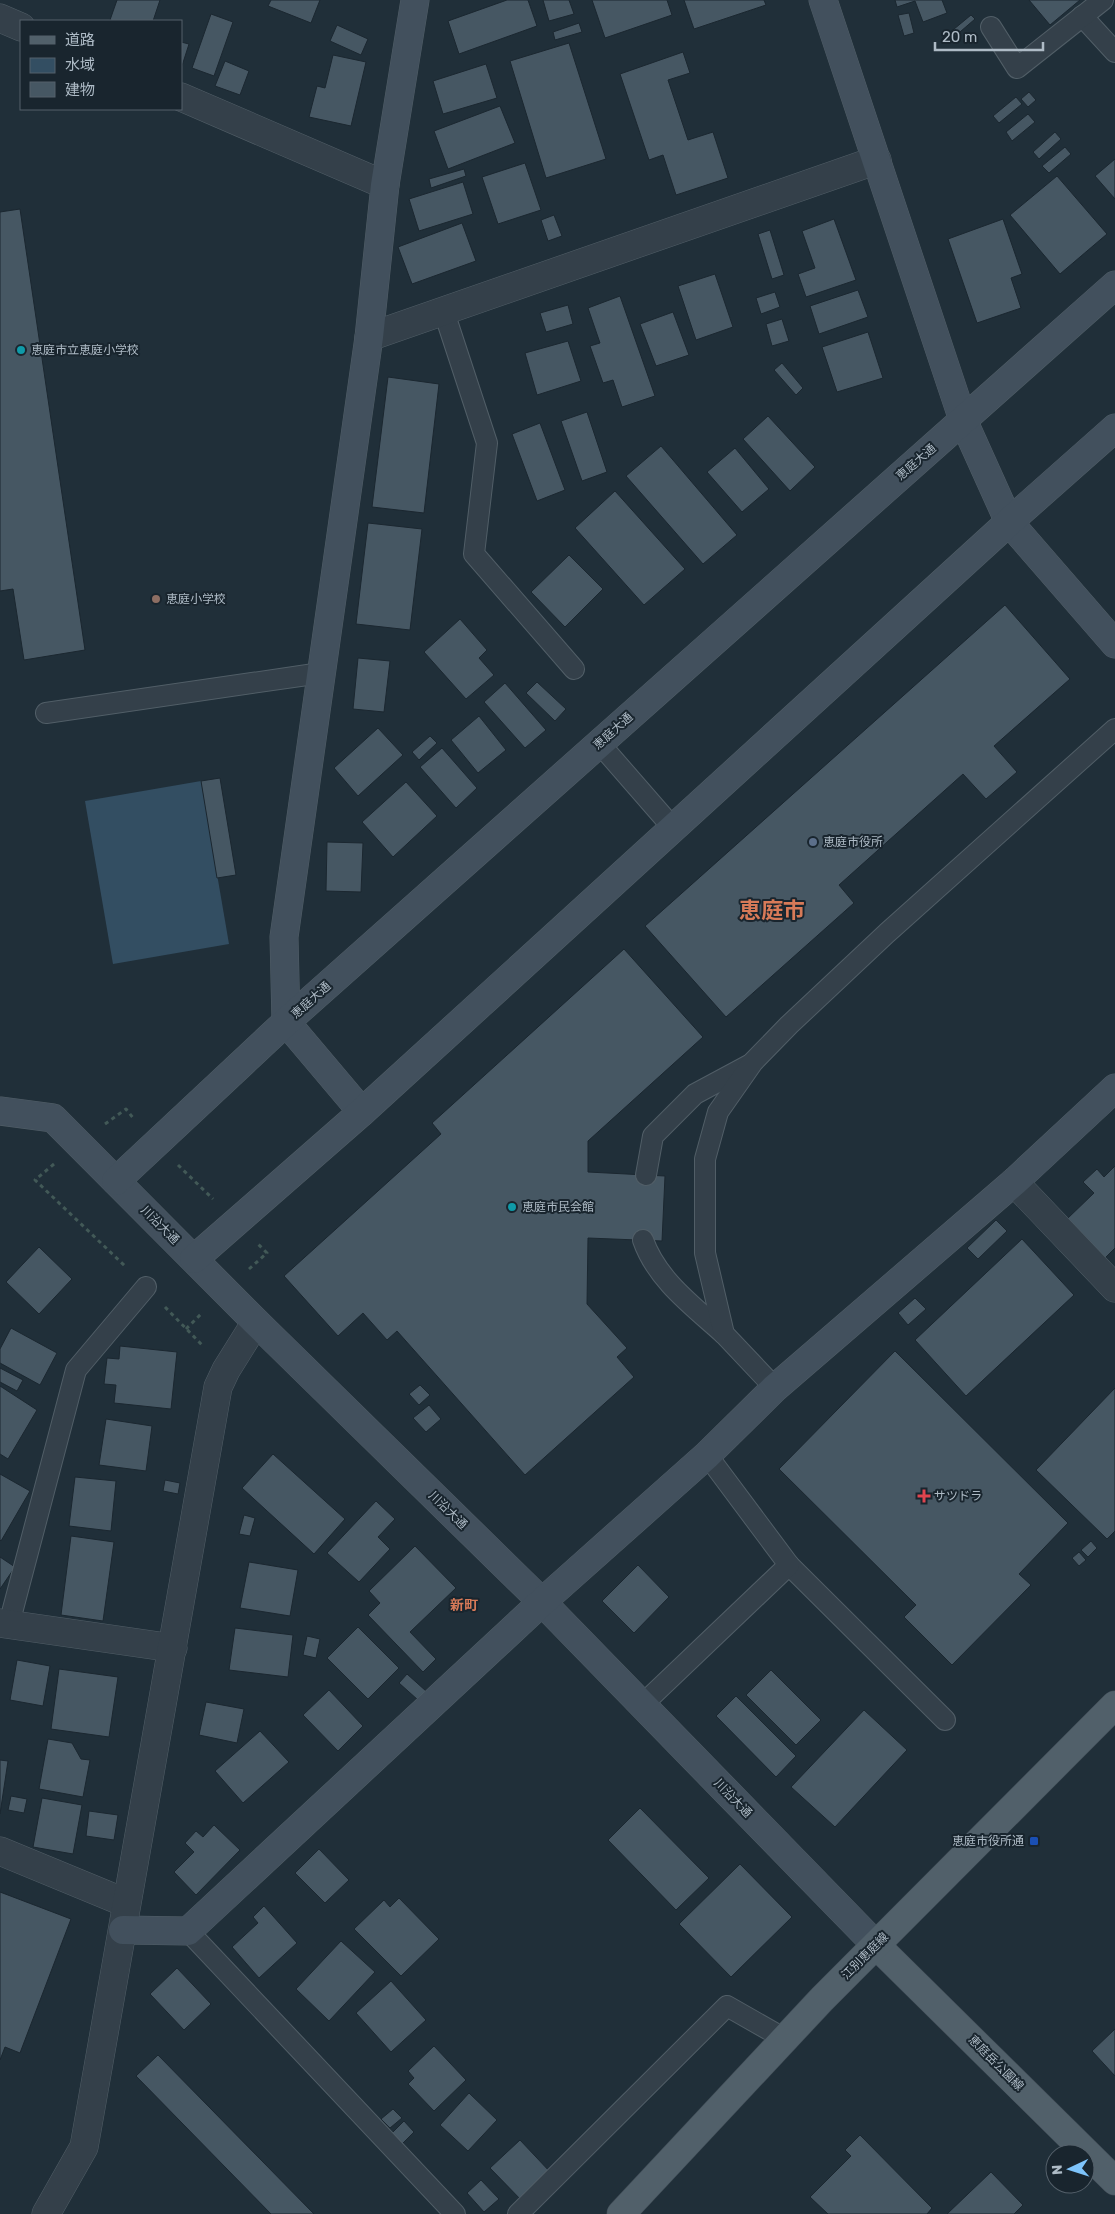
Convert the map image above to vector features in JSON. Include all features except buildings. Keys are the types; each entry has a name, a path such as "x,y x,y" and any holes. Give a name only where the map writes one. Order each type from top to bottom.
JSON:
{"main road":[{"name":"江別恵庭線","path":"621,2214 784,2039 1115,1705"},
{"name":"恵庭岳公園線","path":"876,1945 1115,2181"}],"street":[{"path":"362,1112 286,1022 284,937 369,337 384,185 415,0"},
{"path":"823,0 963,420 1008,522 1115,644"},
{"path":"0,18 20,28"},
{"path":"182,97 384,185"},
{"path":"369,337 877,160"},
{"name":"恵庭大通","path":"116,1181 286,1022 1115,285"},
{"path":"194,1259 362,1112 1008,522 1115,428"},
{"path":"123,1930 188,1931 542,1602 707,1454 775,1388 1014,1182 1115,1088"},
{"name":"川沿大通","path":"0,1111 54,1118 256,1322 542,1602 876,1945"},
{"path":"1014,1182 1115,1288"},
{"path":"46,2214 84,2147 218,1387 226,1370 256,1322"},
{"path":"5,1623 173,1648"},
{"path":"0,1851 126,1902"}],"lane":[{"path":"991,28 1017,68 1103,0"},
{"path":"1082,16 1115,52"},
{"path":"444,312 487,443 474,554 574,669"},
{"path":"46,713 321,674"},
{"path":"724,1334 705,1253 705,1159 718,1112 753,1062 790,1025 888,933 1115,729"},
{"path":"599,743 673,828"},
{"path":"646,1175 653,1136 695,1094 753,1062"},
{"path":"643,1240 649,1258 672,1287 724,1334 775,1388"},
{"path":"5,1623 76,1370 146,1287"},
{"path":"707,1454 789,1565 945,1720"},
{"path":"642,1705 789,1565"},
{"path":"188,1931 455,2214"},
{"path":"518,2214 727,2006 784,2039"}],"water":[{"path":"201,781 229,944 113,964 85,801"}],"place":[{"name":"恵庭市立恵庭小学校","path":"21,350"},
{"name":"恵庭小学校","path":"156,599"},
{"name":"恵庭市役所","path":"813,842"},
{"name":"恵庭市民会館","path":"512,1207"},
{"name":"サツドラ","path":"924,1496"},
{"name":"恵庭市役所通","path":"1034,1841"}],"district":[{"name":"恵庭市","path":"772,910"},
{"name":"新町","path":"464,1605"}]}
